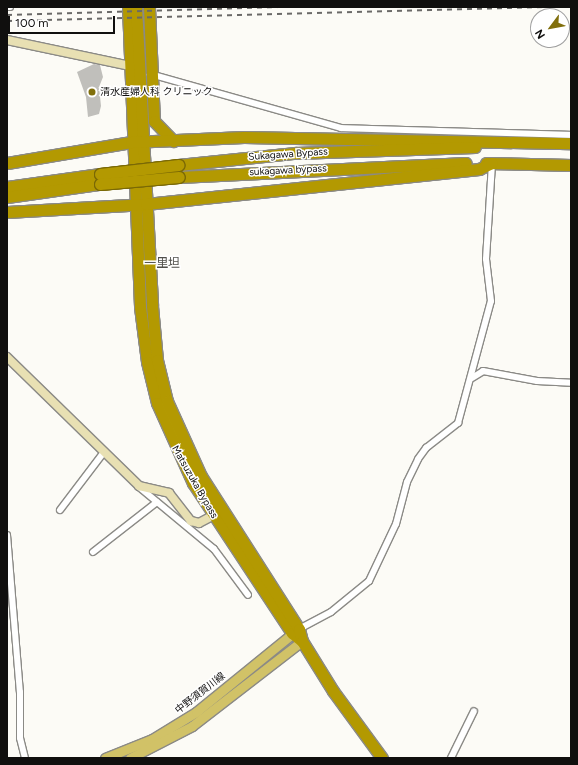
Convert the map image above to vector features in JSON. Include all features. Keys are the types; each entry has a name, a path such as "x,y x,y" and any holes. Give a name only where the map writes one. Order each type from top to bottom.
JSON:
{"highway":[{"path":"128,7 143,142 141,204"},
{"path":"136,7 131,142 141,204"},
{"path":"150,7 151,74 154,121 173,141"},
{"path":"7,163 131,142 244,137 394,134 540,138 571,143"},
{"name":"Sukagawa Bypass","path":"7,187 100,179 178,165 294,152 490,146 571,149"},
{"path":"7,212 141,204 479,169 492,163"},
{"name":"sukagawa bypass","path":"7,197 100,179 492,163 571,164"},
{"name":"Matsuzuka Bypass","path":"141,204 161,382 184,443 218,513 333,691 382,758"}],"main road":[{"name":"中野須賀川線","path":"105,758 152,739 196,712 295,631"},
{"name":"中野須賀川線","path":"130,758 192,726 302,641"}],"street":[{"path":"7,40 151,74 341,128 394,134"},
{"path":"540,138 571,136"},
{"path":"295,631 331,612 372,576 396,524 407,482 418,459 426,448 458,423 472,379 491,300 486,259 492,163"},
{"path":"7,357 139,486 214,549 248,595"},
{"path":"472,379 483,371 537,381 571,383"},
{"path":"60,510 104,452"},
{"path":"139,486 169,493 191,521 199,523 218,513"},
{"path":"93,552 157,502"},
{"path":"7,535 20,692 20,738 25,758"},
{"path":"451,758 474,711"}],"building":[{"name":"清水産婦人科 クリニック","path":"94,64 100,65 103,77 99,87 101,106 99,114 88,117 86,97 77,72"}],"railway":[{"path":"7,15 279,7"},
{"path":"7,21 547,7"}],"place":[{"name":"清水産婦人科 クリニック","path":"92,92"}],"district":[{"name":"一里坦","path":"162,264"}]}
